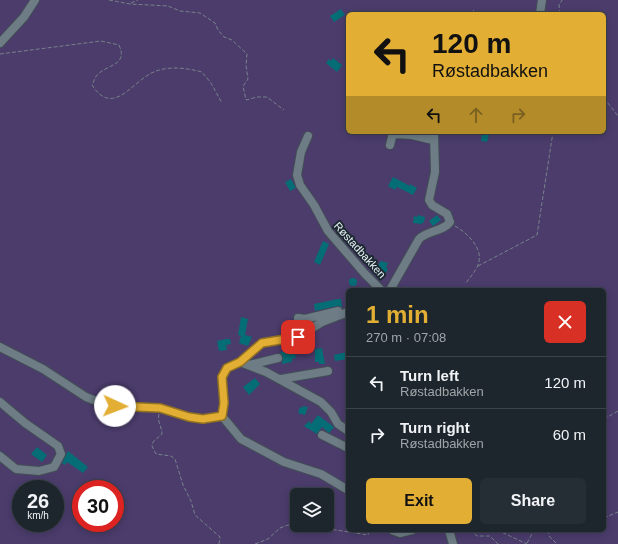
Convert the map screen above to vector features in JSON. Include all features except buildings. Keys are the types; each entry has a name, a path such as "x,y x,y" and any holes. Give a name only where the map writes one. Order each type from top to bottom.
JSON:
{"street":[{"path":"0,43 24,17 35,0"},
{"path":"540,12 542,0"},
{"path":"390,145 392,137 395,134 434,136 435,172 429,200 432,205 447,214 450,218 449,224"},
{"name":"Røstadbakken","path":"308,136 301,152 298,175 300,185 314,205 328,231 379,288"},
{"name":"Røstadbakken","path":"391,288 419,239 426,233 449,224"},
{"path":"298,318 305,319 346,309"},
{"path":"346,313 322,322 298,337 262,343 240,362 227,368 223,373 224,403 222,416 241,439 284,462 321,474 346,489"},
{"path":"0,347 43,369 78,393 94,400 115,406 160,408 189,417 203,419 222,416"},
{"path":"248,366 278,358"},
{"path":"240,362 281,379 323,403 331,412 338,424 346,429"},
{"path":"303,374 311,366"},
{"path":"281,379 303,374 328,371"},
{"path":"0,402 25,423 58,446 61,454 54,467 39,471 12,468 0,456"},
{"path":"322,435 346,447"},
{"path":"450,532 453,544"}],"path":[{"path":"109,0 130,4 168,6 180,11 200,13 215,23 218,30 224,37 232,40 247,54 246,66 248,79 243,86 246,100 257,97 267,97 284,110"},
{"path":"130,4 138,0"},
{"path":"560,12 559,5 562,0"},
{"path":"473,12 474,8"},
{"path":"0,54 101,41 119,45 122,52 121,59 114,65 98,74 94,79 92,85 103,97 110,99 119,97 155,72 178,68 202,72 211,83 222,103"},
{"path":"606,101 618,116"},
{"path":"478,266 537,235 553,134"},
{"path":"449,224 460,229 472,240 479,257 478,266 466,284"},
{"path":"160,408 157,423 162,430 162,434 153,442 153,450 156,454 171,456 174,459 183,485 192,501 194,515 220,537 219,544"},
{"path":"606,419 618,412"},
{"path":"606,517 618,512"},
{"path":"254,544 268,539 280,528 288,525 297,527 310,526 346,532"},
{"path":"349,532 368,535 369,532"},
{"path":"472,532 477,536 490,536 498,544"},
{"path":"501,532 527,544 533,532"},
{"path":"548,532 549,536 557,544"}],"shaded area":[{"path":"0,0 618,0 618,544 0,544"}],"route":[{"path":"115,406 160,408 189,417 203,419 222,416 224,403 222,377 227,368 240,362 262,343 298,337"}]}
